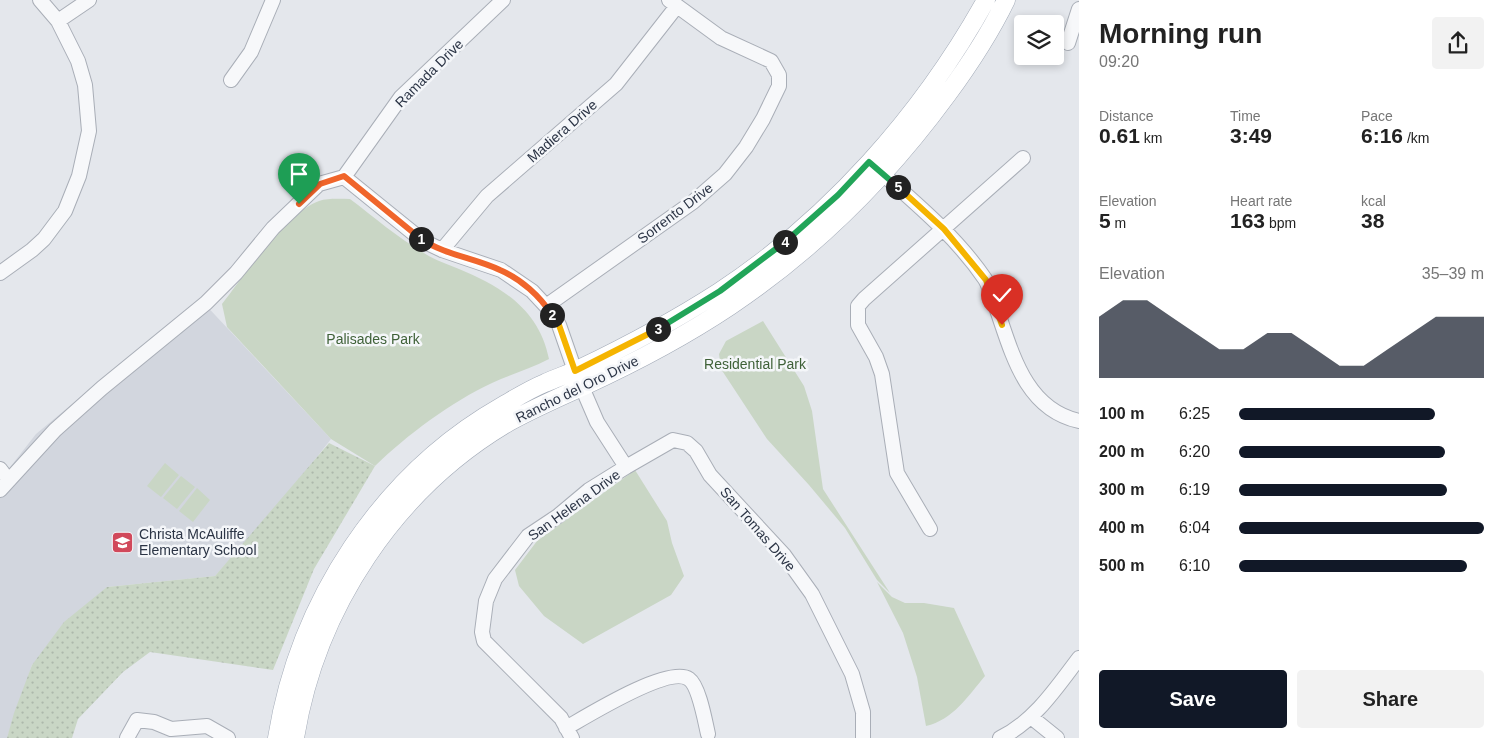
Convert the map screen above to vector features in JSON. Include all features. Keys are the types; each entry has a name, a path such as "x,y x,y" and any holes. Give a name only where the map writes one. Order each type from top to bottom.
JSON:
{"main road":[{"name":"Rancho del Oro Drive","path":"277,738 288,682 313,617 333,577 370,522 397,489 425,462 473,424 543,384 575,371 655,331 726,287 810,221 869,162 916,107 947,65 986,0"},
{"name":"Rancho del Oro Drive","path":"295,738 305,687 316,654 332,617 348,586 410,501 437,475 484,438 551,400 582,387 663,346 763,282 829,228 883,174 930,118 982,43 1006,0"}],"street":[{"path":"0,273 44,239 65,210 81,167 89,131 85,85 78,60 58,22 40,0"},
{"path":"58,22 89,0"},
{"path":"231,80 251,52 273,0"},
{"name":"Ramada Drive","path":"344,176 401,97 503,0"},
{"name":"Sorrento Drive","path":"546,306 693,202 725,174 746,147 779,86 779,75 770,61 722,38 673,3"},
{"name":"Madiera Drive","path":"442,250 487,196 616,84 673,3"},
{"path":"1068,43 1079,9"},
{"path":"930,529 897,472 882,374 876,357 858,324 858,306 1023,158"},
{"path":"869,162 944,229 986,280 1018,370 1035,396 1052,410 1068,419 1079,421"},
{"path":"0,490 55,430 102,388 206,303 236,273 273,228 320,184 344,176 423,241 442,250 501,270 532,291 546,306 559,325 575,371 597,422 626,467"},
{"name":"San Tomas Drive","path":"626,467 673,440 687,443 696,451 710,475 784,555 812,594 852,674 863,712 864,738"},
{"name":"San Helena Drive","path":"569,733 561,718 484,641 482,632 486,601 495,579 528,536 558,516 589,490 626,467"},
{"path":"1000,738 1030,716 1048,698 1079,658"},
{"path":"569,733 629,693 670,677 681,676 690,679 695,686 708,734"},
{"path":"1030,716 1057,738"},
{"path":"127,738 137,720 154,722 171,729 208,726 228,738"}],"shaded area":[{"name":"Christa McAuliffe Elementary School","path":"201,300 331,439 277,508 215,576 107,587 32,665 7,738 0,738 0,480 36,434 155,335"}],"green space":[{"name":"Palisades Park","path":"350,199 395,234 432,258 475,276 504,292 527,313 537,326 549,359 492,383 445,409 415,431 375,466 331,439 227,327 222,304 266,247 293,218 319,201"},
{"name":"Residential Park","path":"763,321 804,386 812,411 823,489 890,593 877,580 845,528 767,439 721,369 719,354 726,341"},
{"path":"329,443 375,466 314,569 273,670 150,652 123,672 78,719 72,738 7,738 32,665 64,622 107,587 215,576"},
{"path":"165,463 179,475 161,497 147,486"},
{"path":"635,470 667,521 672,543 684,576 671,595 583,644 544,616 519,586 515,570 537,541"},
{"path":"181,476 195,487 177,509 163,498"},
{"path":"197,488 210,500 193,522 179,511"},
{"path":"877,582 892,597 905,603 924,603 954,608 985,676 952,713 936,723 926,726 917,677 903,633"}],"place":[{"name":"Christa McAuliffe Elementary School","path":"123,542"}],"route":[{"path":"299,204 320,184 344,176 423,241 442,250 501,270 532,291 546,306 559,325 575,371 655,331 720,291 753,268 817,215 869,162 944,229 986,280 1002,325"}]}
